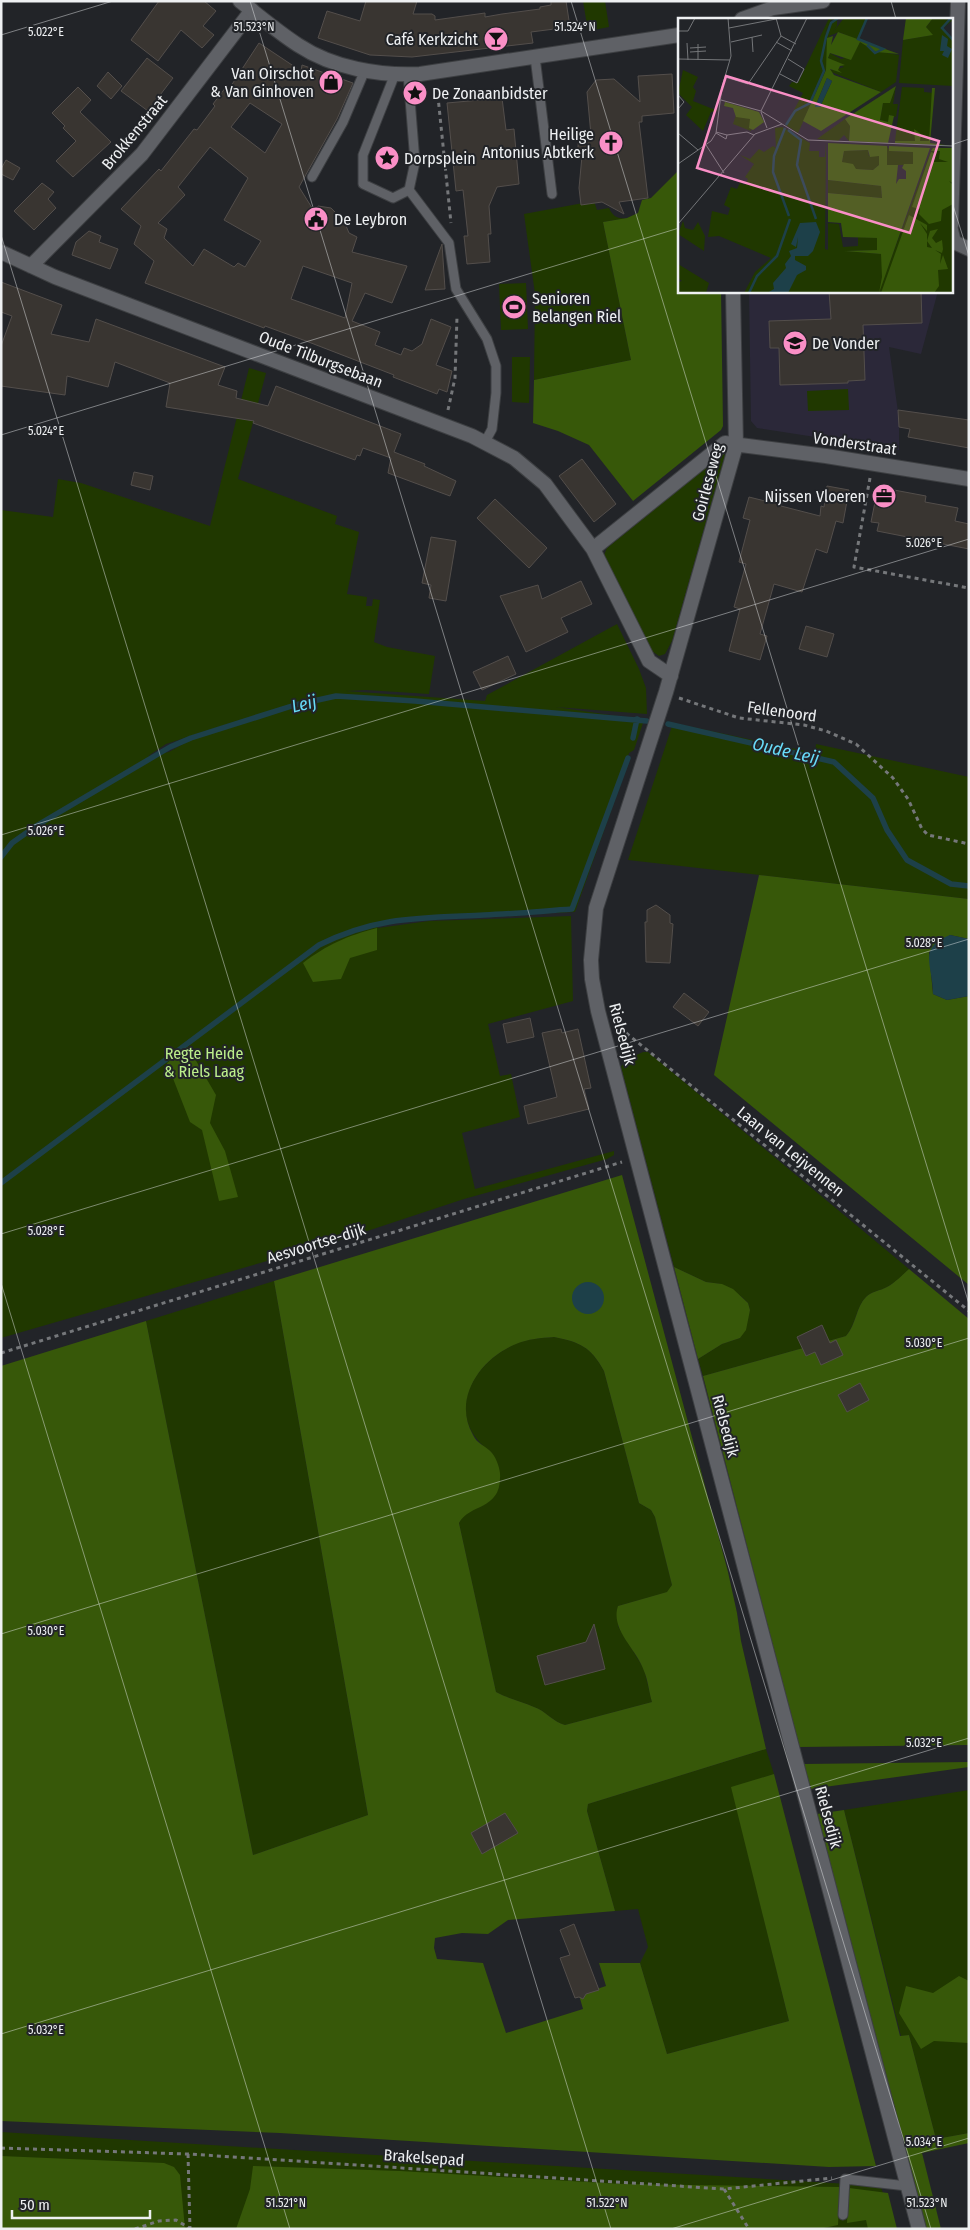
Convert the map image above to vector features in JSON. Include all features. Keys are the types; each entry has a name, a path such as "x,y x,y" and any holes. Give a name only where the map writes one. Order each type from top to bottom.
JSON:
{"street":[{"path":"240,1 299,46 333,61 365,70 401,74 435,72 678,35"},
{"path":"745,18 773,8 822,1"},
{"path":"952,194 958,1"},
{"name":"Brokkenstraat","path":"31,266 142,154 252,10"},
{"path":"952,234 954,242 969,249"},
{"name":"Oude Tilburgsebaan","path":"1,252 55,277 485,442 514,458 545,484 593,549 649,661 671,676"},
{"name":"Goirleseweg","path":"671,676 736,445 733,292"},
{"path":"593,549 725,443 736,445"},
{"name":"Vonderstraat","path":"736,445 872,462 969,479"},
{"name":"Rielsedijk","path":"671,676 596,908 591,960 592,979 598,1011 638,1157 918,2229"}],"lane":[{"path":"535,57 552,194"},
{"path":"312,177 343,122 365,70"},
{"path":"401,74 363,155 363,184 394,198 409,190"},
{"path":"401,74 415,162 409,190 449,243 456,289 487,339 496,366 496,393 492,429 485,442"},
{"path":"843,2215 845,2179 907,2186"}],"path":[{"path":"435,72 452,226"},
{"path":"442,425 455,378 458,339 456,289"},
{"path":"872,462 854,567 969,588"},
{"name":"Fellenoord","path":"666,692 686,702 739,718 804,725 826,731 856,744 893,778 908,799 922,829 928,835 969,844"},
{"name":"Laan van Leijvennen","path":"598,1011 969,1312"},
{"name":"Aesvoortse-dijk","path":"1,1353 638,1157"},
{"name":"Brakelsepad","path":"1,2148 188,2154 724,2189 823,2178 845,2179"},
{"path":"188,2154 191,2229"},
{"path":"724,2189 749,2229"},
{"path":"135,2229 159,2221 176,2220 191,2229"}],"shaded area":[{"path":"749,292 938,292 921,354 889,347 899,419 899,450 757,428 751,421"}],"green space":[{"path":"583,1 605,1 609,27 588,31"},
{"path":"678,171 678,292 721,292 723,426 721,430 633,501 589,445 558,431 533,423 534,380 631,360 603,222 627,218 638,213 642,200 651,198"},
{"path":"594,201 597,210 609,208 616,217 627,218 603,222 631,360 534,380 535,294 524,214"},
{"name":"Senioren Belangen Riel","path":"526,283 528,329 501,330 499,284"},
{"path":"512,357 530,357 529,403 512,402"},
{"name":"Regte Heide & Riels Laag","path":"249,368 266,373 238,479 337,516 335,524 359,532 347,594 367,597 366,606 372,606 373,599 380,600 374,642 387,647 435,656 429,694 366,690 346,691 485,701 487,695 617,624 646,688 647,714 556,707 644,720 634,750 629,753 618,791 575,912 376,923 378,928 429,921 571,916 573,1001 488,1024 500,1076 511,1074 520,1117 462,1133 475,1189 614,1151 614,1155 607,1159 464,1199 340,1240 1,1338 1,510 53,517 58,479 81,483 210,526","holes":["248,717 206,731 169,752 148,756 166,744"]},
{"path":"848,389 849,410 808,411 807,391"},
{"path":"723,453 725,455 672,641 665,654 659,656 649,649 604,555 607,548"},
{"path":"673,723 815,753 816,744 969,777 969,899 628,860"},
{"path":"759,875 969,899 969,939 950,935 929,952 933,994 947,1000 969,996 969,1285 714,1075"},
{"path":"377,928 377,950 350,958 341,979 313,982 303,963 338,941"},
{"path":"188,1047 216,1095 210,1123 225,1151 238,1197 219,1201 202,1130 190,1122 167,1063"},
{"path":"643,1052 648,1052 909,1269 890,1285 866,1297 846,1336 703,1376 698,1359 722,1344 740,1338 750,1310 748,1303 742,1297 721,1284 706,1282 674,1267 621,1067 626,1060"},
{"path":"622,1175 728,1572 741,1641 766,1749 588,1804 587,1811 615,1911 508,1920 488,1934 462,1933 435,1938 434,1948 437,1959 483,1963 506,2033 583,2009 579,1995 606,1986 599,1963 640,1963 667,2054 789,2021 731,1787 774,1774 876,2166 829,2167 280,2133 1,2121 1,1366 146,1321 253,1855 368,1815 274,1281","holes":["554,1337 584,1347 594,1356 604,1371 639,1503 651,1510 655,1517 672,1585 667,1592 618,1606 618,1623 625,1639 641,1663 647,1678 652,1702 565,1725 538,1709 496,1692 459,1523 470,1512 490,1501 499,1488 500,1475 497,1462 490,1451 475,1438 467,1421 466,1407 468,1394 474,1381 481,1369 503,1350 530,1340"]},
{"path":"674,1267 706,1282 722,1284 733,1289 748,1303 750,1310 746,1330 740,1338 722,1344 698,1359"},
{"path":"909,1269 969,1319 969,1745 799,1747 703,1376 846,1336 866,1297 890,1285"},
{"path":"274,1281 368,1815 253,1855 146,1321"},
{"path":"554,1337 571,1341 584,1347 594,1356 604,1371 639,1503 651,1510 655,1517 672,1585 668,1592 618,1606 618,1626 644,1669 652,1702 565,1725 538,1709 496,1692 459,1523 492,1453 477,1439 468,1425 466,1409 468,1394 475,1379 485,1365 499,1353 515,1344"},
{"path":"766,1749 774,1774 732,1788 789,2021 667,2054 640,1963 648,1947 638,1909 615,1911 587,1811 588,1804"},
{"path":"969,1762 969,1767 810,1789 804,1764"},
{"path":"969,1790 969,2133 936,2139 909,2035 901,2036 844,1810"},
{"path":"844,1810 900,2036 909,2035 936,2139 969,2133 969,2143 922,2153 941,2229 926,2229 817,1814"},
{"path":"959,1976 969,1981 969,2043 934,2041 921,2049 899,2013 906,1986 933,1993"},
{"path":"1,2132 881,2186 892,2229 1,2229"},
{"path":"1,2156 164,2163 174,2167 180,2175 185,2229 1,2229"},
{"path":"253,2166 400,2171 621,2184 840,2187 838,2225 819,2229 236,2229 250,2189"},
{"path":"849,2188 888,2193 897,2229 868,2229 866,2220 847,2223"}],"water":[{"path":"950,935 969,939 969,996 947,1000 933,994 929,958 933,946"},
{"path":"588,1282 600,1286 604,1298 600,1310 588,1314 576,1310 572,1298 576,1286"}],"building":[{"path":"159,1 204,1 216,11 203,26 214,35 202,48 181,30 158,61 131,40"},
{"path":"366,1 417,1 413,14 432,14 435,16 435,20 485,13 485,17 540,9 540,7 551,5 551,1 566,1 570,27 531,32 533,43 412,57 370,55 318,38 327,11 360,21"},
{"path":"259,43 301,71 302,65 353,83 337,119 299,187 314,211 318,206 331,208 344,221 349,233 357,237 352,252 407,266 392,303 365,293 352,321 380,332 375,345 401,355 404,348 412,351 422,344 431,319 451,327 436,365 452,371 447,392 439,389 437,394 306,341 265,326 264,328 145,283 154,261 134,244 141,226 121,209 159,169 161,171 194,129 197,130 215,106 213,104 226,87 229,89","holes":["250,103 282,124 265,153 231,127","210,147 248,178 224,220 261,241 245,267 238,263 234,267 204,249 193,266 164,238 167,229 158,223 185,195 178,187","303,266 352,283 345,318 291,299"]},
{"path":"147,58 173,78 148,111 121,91"},
{"path":"108,72 122,86 111,99 97,86"},
{"name":"Heilige Antonius Abtkerk","path":"672,74 674,113 642,116 642,122 639,122 648,198 619,202 624,214 602,202 581,205 579,188 582,156 577,157 579,136 591,135 587,92 596,80 614,79 640,102 638,76"},
{"path":"78,87 91,100 80,112 111,142 73,177 56,161 76,141 52,113"},
{"path":"502,98 506,130 514,129 519,184 497,187 489,206 490,262 467,264 464,236 468,236 463,190 456,191 447,103"},
{"path":"6,160 20,168 13,180 1,174 1,169"},
{"path":"42,183 54,192 48,199 56,208 34,230 14,211"},
{"path":"89,231 101,236 99,242 118,249 110,269 72,255 76,242"},
{"path":"442,244 445,289 425,290"},
{"path":"1,282 62,305 51,334 89,342 96,319 225,367 218,385 237,391 236,398 268,406 276,386 401,434 394,452 425,464 424,466 456,481 450,496 388,473 391,458 363,448 360,456 357,455 355,460 253,423 254,421 166,407 170,383 115,362 108,387 67,376 65,395 1,386 1,346 12,316 1,312"},
{"path":"829,292 921,292 922,323 863,325 865,380 848,381 848,383 780,385 779,348 770,348 769,321 831,319"},
{"path":"898,410 969,420 969,448 908,437 910,429 899,427"},
{"path":"582,459 616,504 594,522 559,476"},
{"path":"134,472 153,476 150,490 131,485"},
{"path":"827,486 849,490 843,523 836,521 827,553 816,549 802,592 774,584 760,634 767,636 760,660 729,651 740,609 734,607 746,564 739,562 750,520 743,518 749,497 765,501 765,498 782,503 781,506 820,516 821,506 824,507"},
{"path":"878,487 926,496 925,502 958,508 955,521 969,524 969,549 877,531 879,523 871,522"},
{"path":"495,499 547,548 529,568 477,518"},
{"path":"431,537 456,541 446,601 429,598 431,585 422,583"},
{"path":"581,581 592,604 561,618 568,632 526,652 500,596 538,585 542,599"},
{"path":"806,626 834,634 827,657 799,649"},
{"path":"508,656 516,674 482,690 473,672"},
{"path":"656,905 670,915 670,923 673,924 670,963 646,962 645,922 647,922 647,910"},
{"path":"684,993 709,1012 698,1026 673,1007"},
{"path":"530,1018 534,1037 507,1043 503,1024"},
{"path":"561,1029 562,1033 578,1029 591,1088 584,1089 589,1109 528,1124 524,1106 557,1097 542,1033"},
{"path":"822,1325 830,1343 836,1340 843,1355 821,1365 815,1352 806,1356 797,1337"},
{"path":"860,1383 869,1400 847,1412 838,1395"},
{"path":"594,1624 605,1669 545,1685 537,1656 586,1642"},
{"path":"505,1813 518,1833 482,1854 471,1833"},
{"path":"574,1924 599,1990 586,1994 583,1999 575,1998 560,1958 570,1955 560,1930"}],"waterway":[{"name":"Leij","path":"1,857 12,843 36,826 170,747 191,738 295,705 336,696 647,721"},
{"path":"633,738 637,719"},
{"name":"Oude Leij","path":"668,724 834,762 873,798 887,830 907,860 951,884 969,886"},
{"path":"1,1183 319,945 360,928 400,920 572,909 628,758"}],"place":[{"name":"Café Kerkzicht","path":"496,39"},
{"name":"Van Oirschot & Van Ginhoven","path":"331,82"},
{"name":"De Zonaanbidster","path":"415,93"},
{"name":"Heilige Antonius Abtkerk","path":"611,143"},
{"name":"Dorpsplein","path":"387,158"},
{"name":"De Leybron","path":"316,219"},
{"name":"Senioren Belangen Riel","path":"514,307"},
{"name":"De Vonder","path":"795,343"},
{"name":"Nijssen Vloeren","path":"884,496"}]}
